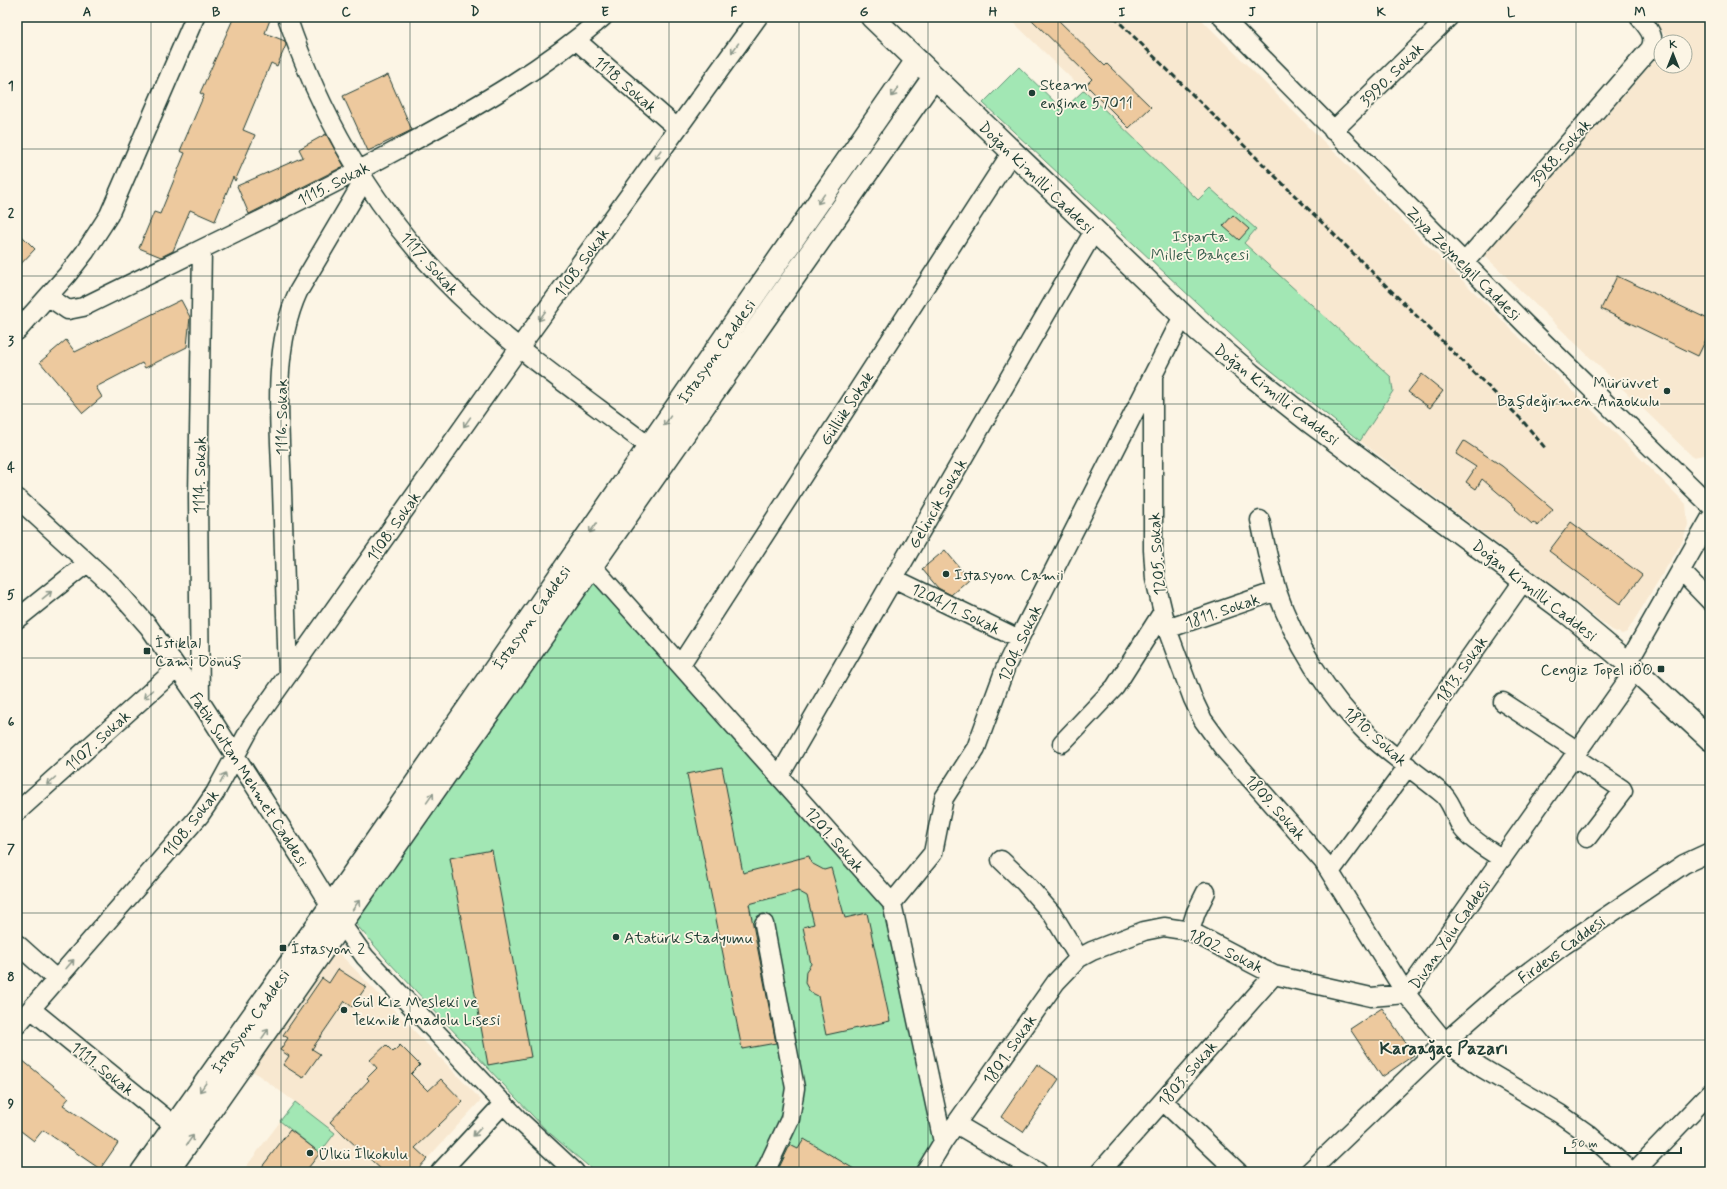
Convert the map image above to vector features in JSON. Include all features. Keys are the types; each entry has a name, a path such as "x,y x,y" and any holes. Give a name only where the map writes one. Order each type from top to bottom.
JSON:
{"main road":[{"name":"Doğan Kimilli Caddesi","path":"872,17 1183,316 1250,374 1309,421 1524,580 1632,666 1710,739"},
{"name":"İstasyon Caddesi","path":"142,1172 331,906 917,60"},
{"name":"İstasyon Caddesi","path":"175,1169 342,925 934,77"}],"street":[{"path":"17,331 49,297 85,252 109,215 195,17"},
{"name":"1117. Sokak","path":"287,17 298,51 316,92 361,176 408,240 440,276 475,311 519,348 650,447"},
{"name":"1115. Sokak","path":"49,297 68,310 79,308 202,249 361,176 509,85 576,40 603,17"},
{"name":"1108. Sokak","path":"17,1025 200,815 215,793 251,727 519,348 758,17"},
{"name":"Ziya Zeynelgil Caddesi","path":"1223,17 1333,131 1464,263 1710,505"},
{"name":"3990. Sokak","path":"1333,131 1449,17"},
{"name":"3988. Sokak","path":"1464,263 1650,49 1654,40 1650,31 1639,17"},
{"name":"1118. Sokak","path":"576,40 677,128"},
{"name":"Güllük Sokak","path":"681,664 1012,152"},
{"name":"1116. Sokak","path":"288,675 280,430 281,377 286,326 298,292 361,176"},
{"name":"Gelincik Sokak","path":"780,775 1094,231"},
{"name":"1114. Sokak","path":"200,701 198,496 202,249"},
{"name":"1204. Sokak","path":"892,903 933,853 944,798 976,748 1006,666 1019,638 1183,316"},
{"name":"1205. Sokak","path":"1062,743 1115,687 1165,621 1155,579 1152,550 1153,377"},
{"name":"Fatih Sultan Mehmet Caddesi","path":"17,498 131,605 200,701 342,925 377,971 504,1104 555,1155 575,1172"},
{"name":"Divan Yolu Caddesi","path":"1633,1172 1577,1126 1482,1068 1445,1042 1406,994 1576,754 1632,666 1680,571 1710,519"},
{"name":"1810. Sokak","path":"1260,520 1277,592 1303,647 1340,703 1367,732 1451,802 1461,826 1466,832 1502,859"},
{"path":"17,619 87,563"},
{"name":"1201. Sokak","path":"592,566 780,775 892,903 943,1142"},
{"path":"1680,571 1710,601"},
{"name":"1204/1. Sokak","path":"893,578 1019,638"},
{"name":"1813. Sokak","path":"1330,872 1524,580"},
{"name":"1811. Sokak","path":"1165,621 1277,592"},
{"name":"1809. Sokak","path":"1165,621 1193,700 1214,735 1310,844 1330,872 1406,994"},
{"name":"1107. Sokak","path":"17,812 177,668"},
{"path":"1502,702 1576,754 1622,789 1623,791 1587,838"},
{"name":"Firdevs Caddesi","path":"1684,864 1710,839"},
{"name":"Firdevs Caddesi","path":"1445,1042 1502,992 1564,945 1684,864 1710,852"},
{"path":"1001,860 1025,883 1053,915 1079,958"},
{"path":"1190,931 1196,912 1206,892"},
{"path":"764,924 795,1088 790,1119 765,1172"},
{"name":"1802. Sokak","path":"1079,958 1114,941 1144,931 1164,927 1190,931 1274,975 1371,997 1406,994"},
{"path":"17,944 56,980"},
{"name":"1801. Sokak","path":"943,1142 1056,982 1079,958"},
{"name":"1803. Sokak","path":"1100,1172 1274,975"},
{"name":"1111. Sokak","path":"31,1009 175,1126"},
{"path":"1309,1172 1445,1042"},
{"path":"1633,1172 1710,1093"},
{"path":"1163,1101 1238,1172"},
{"path":"440,1172 504,1104"},
{"path":"956,1124 1038,1172"},
{"path":"925,1172 943,1142"}],"shaded area":[{"path":"1008,17 1199,17 1686,504 1688,525 1682,542 1627,632 1622,634 1612,630 1360,441 1393,391 1391,377 1244,243 1256,229 1210,188 1198,201"},
{"path":"1651,17 1710,17 1710,454 1693,457 1484,255 1653,62 1653,74 1693,74 1693,34 1664,34"},
{"name":"Gül Kız Mesleki ve Teknik Anadolu Lisesi","path":"337,951 481,1100 415,1172 242,1172 295,1102 250,1069"}],"green space":[{"name":"Isparta Millet Bahçesi","path":"1019,67 1063,110 1084,90 1198,200 1210,188 1256,229 1244,243 1391,377 1393,391 1360,441 1258,360 983,103"},
{"path":"594,580 886,906 938,1140 918,1172 595,1172 545,1129 386,959 355,923"},
{"path":"295,1102 335,1133 320,1153 280,1121"}],"building":[{"path":"234,17 271,17 265,33 285,41 286,45 277,66 271,63 243,130 255,135 235,181 233,177 215,221 190,210 173,251 161,257 139,248 154,212 160,214 185,153 180,151 204,95 200,93"},
{"path":"1029,17 1055,17 1105,66 1107,64 1151,107 1129,128 1086,85 1092,79"},
{"path":"388,75 412,130 368,151 343,96"},
{"path":"326,134 344,166 249,214 237,186 303,157 299,149"},
{"path":"1233,215 1249,229 1239,240 1223,226"},
{"path":"17,231 35,249 17,268"},
{"path":"1617,276 1710,320 1710,331 1698,356 1601,309"},
{"path":"181,300 190,317 187,347 145,368 142,363 96,387 102,397 83,413 40,362 66,340 75,352"},
{"path":"1422,374 1443,391 1430,408 1408,392"},
{"path":"1464,441 1502,466 1553,509 1538,526 1533,522 1532,524 1482,479 1476,489 1466,482 1476,467 1456,454"},
{"path":"1571,522 1642,575 1620,604 1549,551"},
{"name":"Istasyon Camii","path":"945,550 969,579 951,595 938,588 922,569"},
{"path":"722,767 743,873 809,856 811,863 824,870 831,868 845,918 867,913 890,1021 826,1035 818,996 810,992 805,983 806,971 811,964 803,927 814,924 807,896 798,891 749,904 776,1043 742,1049 687,774"},
{"path":"492,850 531,1057 488,1065 450,858"},
{"path":"338,969 366,987 352,1007 345,1001 312,1049 320,1054 303,1078 283,1065 289,1056 280,1050 288,1038 283,1035 322,978 329,983"},
{"path":"1382,1008 1414,1055 1382,1077 1350,1029"},
{"path":"386,1045 393,1052 400,1045 420,1065 411,1074 428,1091 441,1079 463,1102 415,1148 427,1159 415,1172 384,1172 330,1122 369,1080 367,1078 377,1068 370,1060"},
{"path":"17,1056 69,1098 63,1105 118,1143 100,1169 43,1130 34,1141 17,1128"},
{"path":"1037,1064 1059,1079 1023,1132 1001,1117"},
{"name":"Ülkü İlkokulu","path":"290,1130 320,1153 305,1172 258,1172"},
{"path":"804,1139 859,1172 777,1172 790,1145 798,1149"}],"railway":[{"path":"1114,17 1521,419 1546,449"}],"place":[{"name":"Steam engine 57011","path":"1032,93"},
{"name":"Mürüvvet Başdeğirmen Anaokulu","path":"1667,391"},
{"name":"Istasyon Camii","path":"946,574"},
{"name":"İstiklal Cami Dönüş","path":"147,651"},
{"name":"Cengiz Topel iÖO","path":"1661,669"},
{"name":"Atatürk Stadyumu","path":"616,937"},
{"name":"İstasyon 2","path":"283,948"},
{"name":"Gül Kız Mesleki ve Teknik Anadolu Lisesi","path":"344,1010"},
{"name":"Ülkü İlkokulu","path":"310,1153"}],"district":[{"name":"Karaağaç Pazarı","path":"1444,1048"}]}
